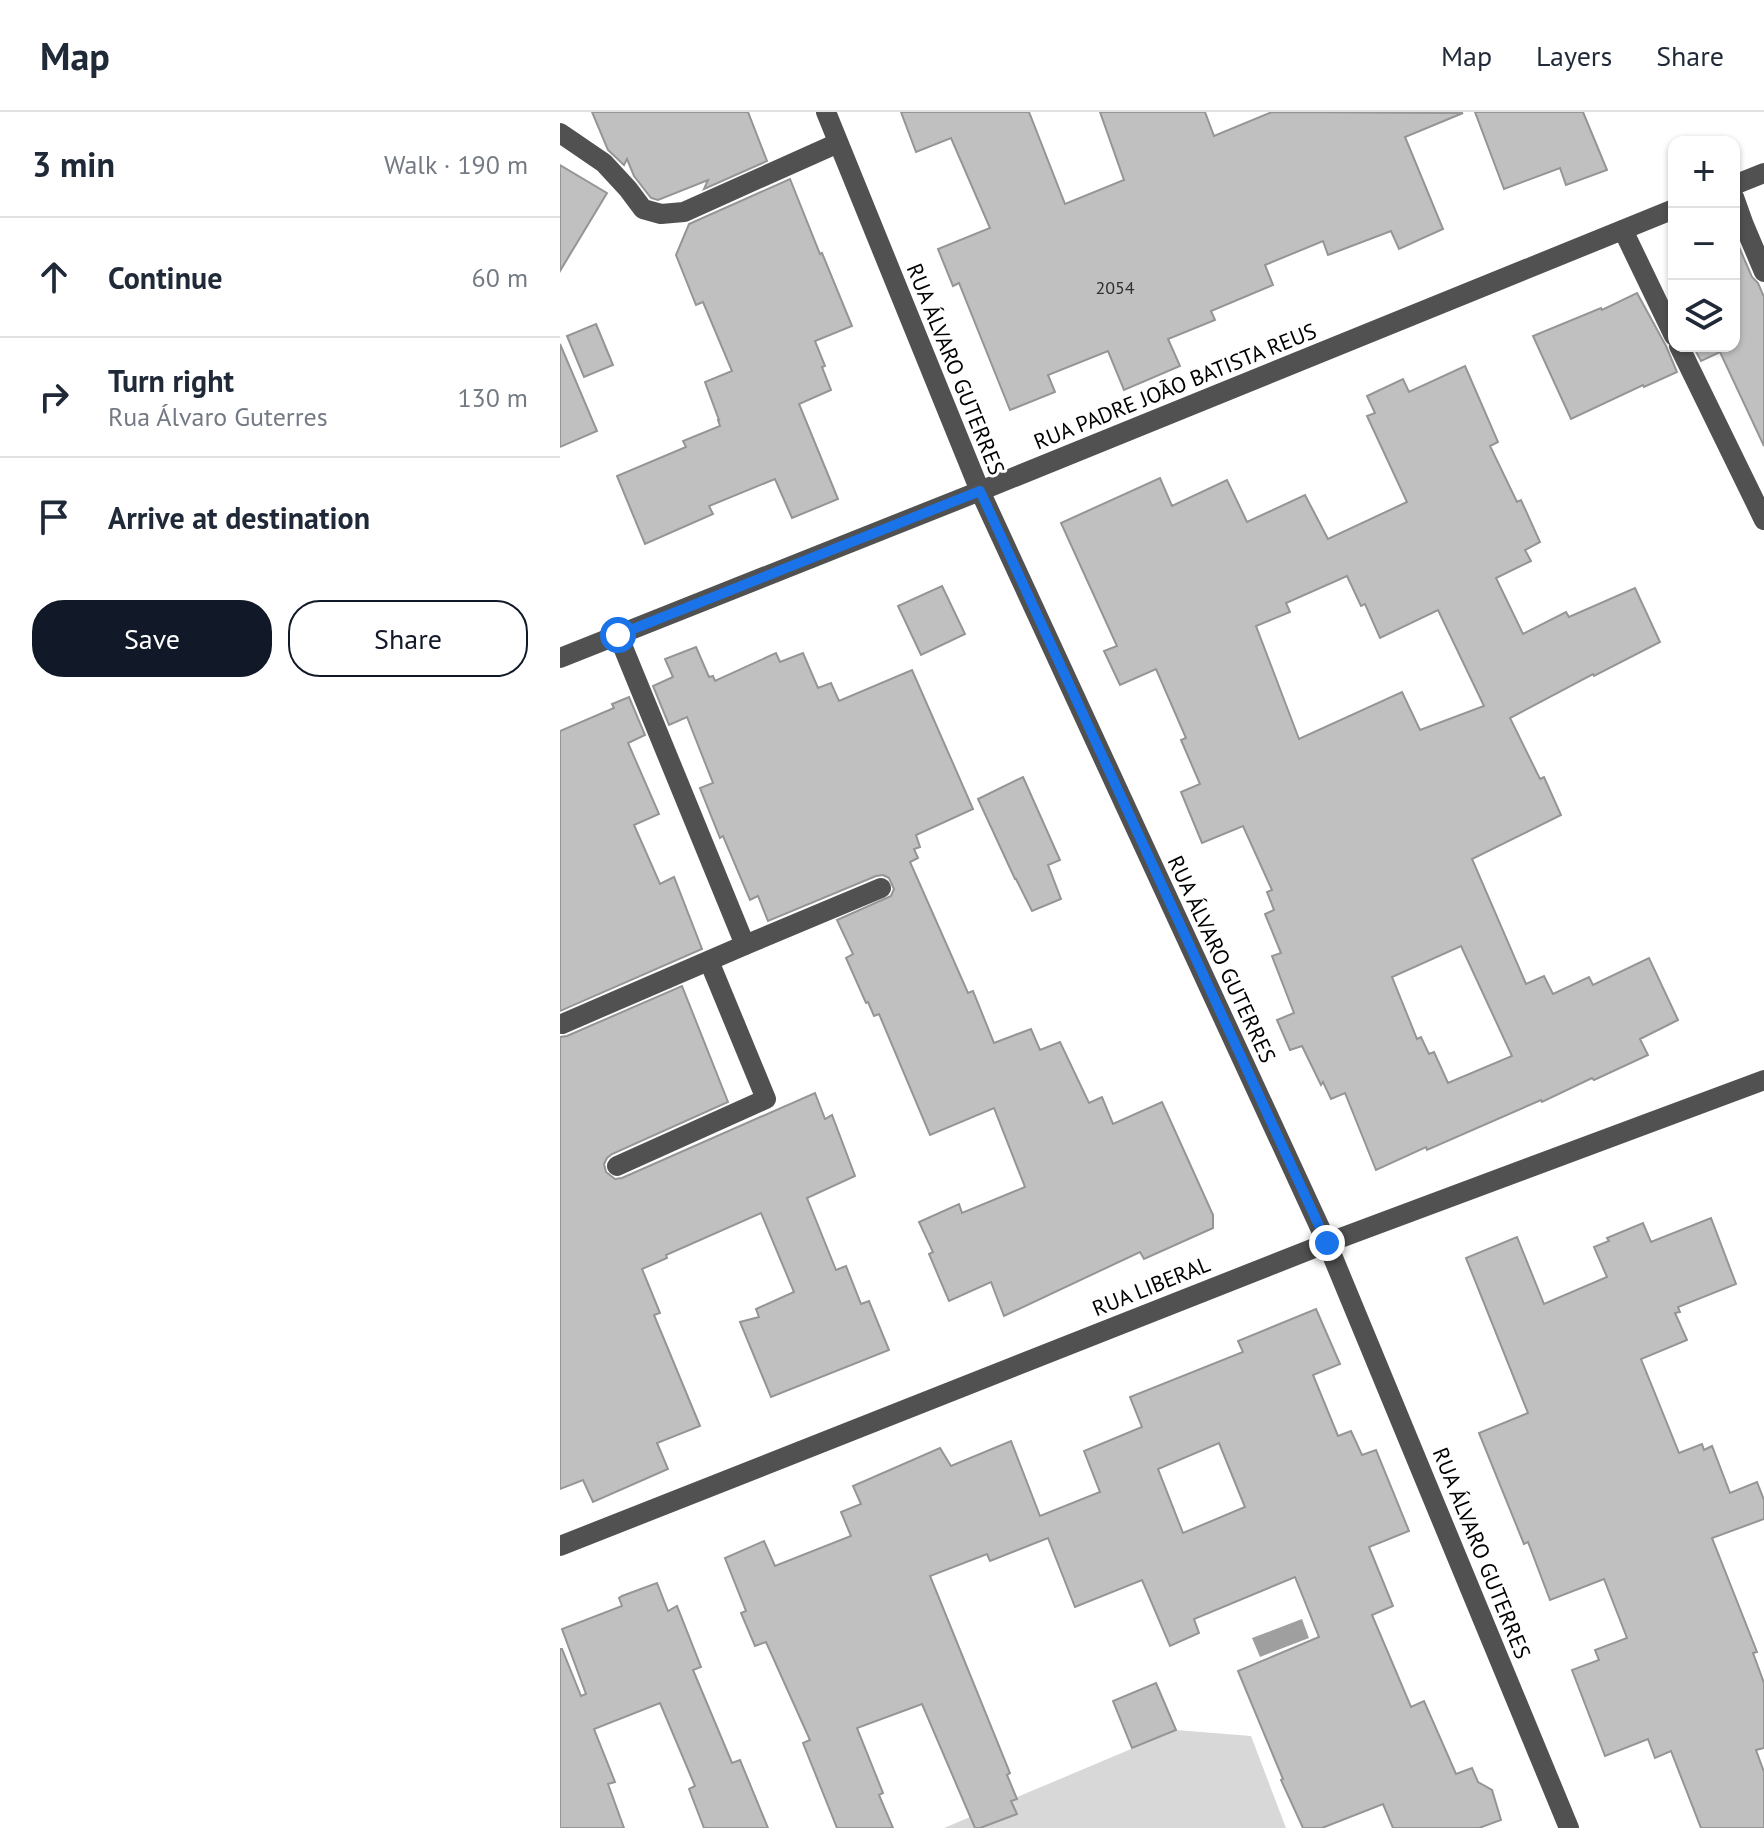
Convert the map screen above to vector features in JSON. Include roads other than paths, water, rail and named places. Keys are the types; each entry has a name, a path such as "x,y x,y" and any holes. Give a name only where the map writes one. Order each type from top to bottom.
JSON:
{"street":[{"name":"RUA ÁLVARO GUTERRES","path":"826,112 980,491 1327,1243 1569,1828"},
{"path":"560,133 604,163 643,209 661,214 684,212 838,143"},
{"path":"1740,183 1764,173"},
{"path":"1738,208 1764,272"},
{"name":"RUA PADRE JOÃO BATISTA REUS","path":"560,658 1668,211"},
{"path":"1623,230 1668,324"},
{"path":"1682,352 1764,520"},
{"path":"618,635 745,945"},
{"path":"562,1024 881,888"},
{"path":"617,1166 766,1099 709,961"},
{"name":"RUA LIBERAL","path":"560,1546 1327,1243 1764,1080"}]}
